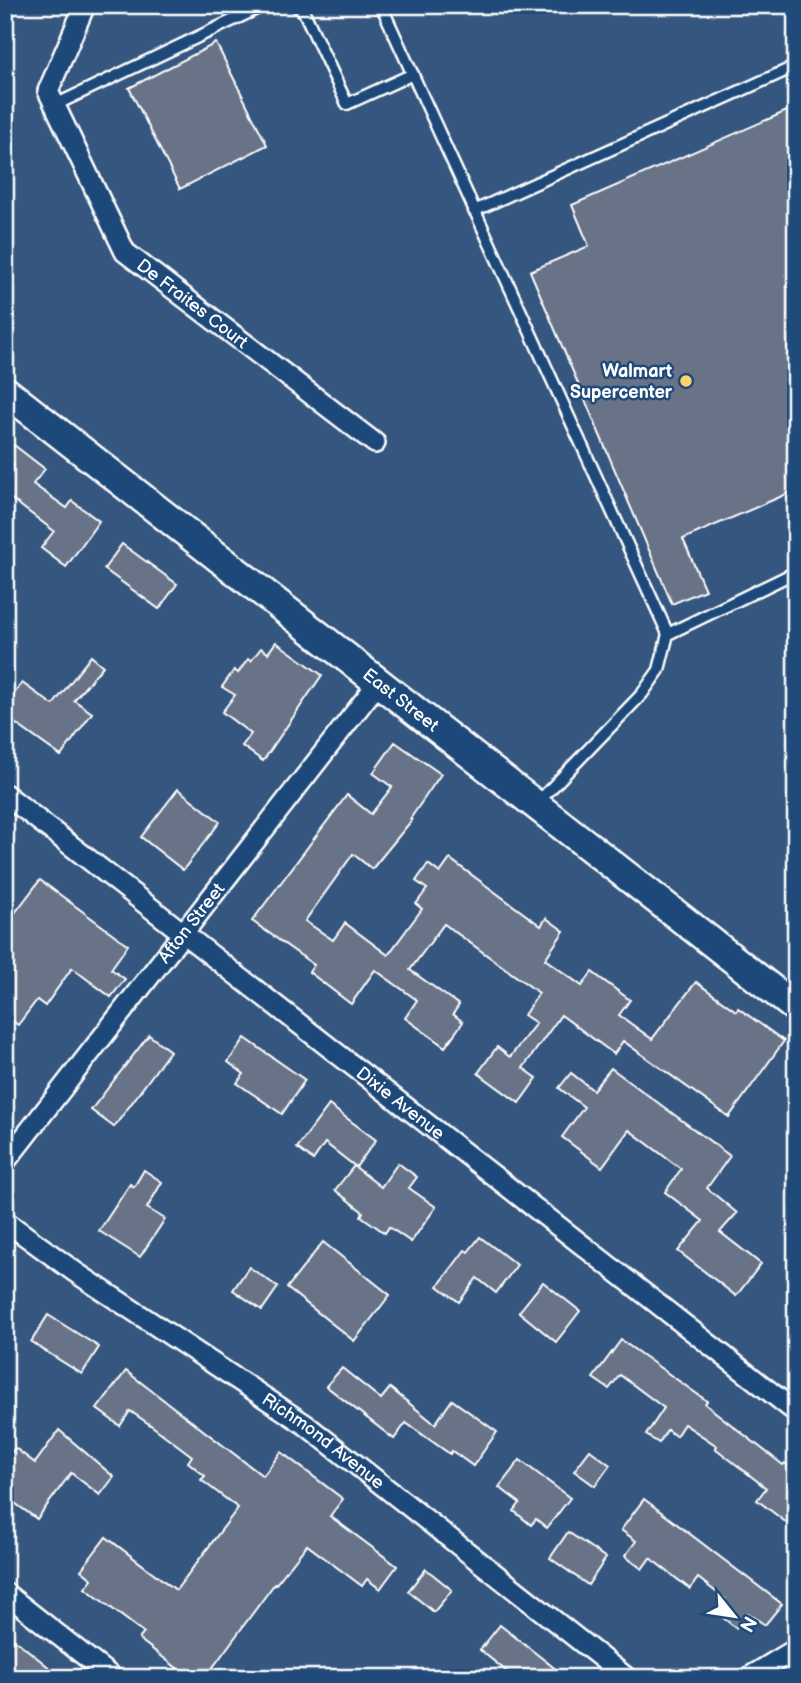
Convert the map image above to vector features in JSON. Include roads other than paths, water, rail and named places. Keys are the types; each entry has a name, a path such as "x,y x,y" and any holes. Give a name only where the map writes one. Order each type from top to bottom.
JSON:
{"street":[{"name":"De Fraites Court","path":"85,5 48,91 125,252 375,443"},
{"name":"East Street","path":"5,391 796,1008"},
{"name":"Afton Street","path":"5,1162 378,683"},
{"name":"Dixie Avenue","path":"5,794 796,1412"},
{"name":"Richmond Avenue","path":"5,1221 75,1272 306,1425 627,1678"},
{"path":"5,1593 113,1678"},
{"path":"748,1678 796,1649"}],"lane":[{"path":"55,105 265,5"},
{"path":"296,5 304,12 347,104 413,74"},
{"path":"381,5 668,634 659,670 642,694 535,805"},
{"path":"474,211 796,66"},
{"path":"668,634 796,572"}],"place":[{"name":"Walmart Supercenter","path":"686,381"}]}
